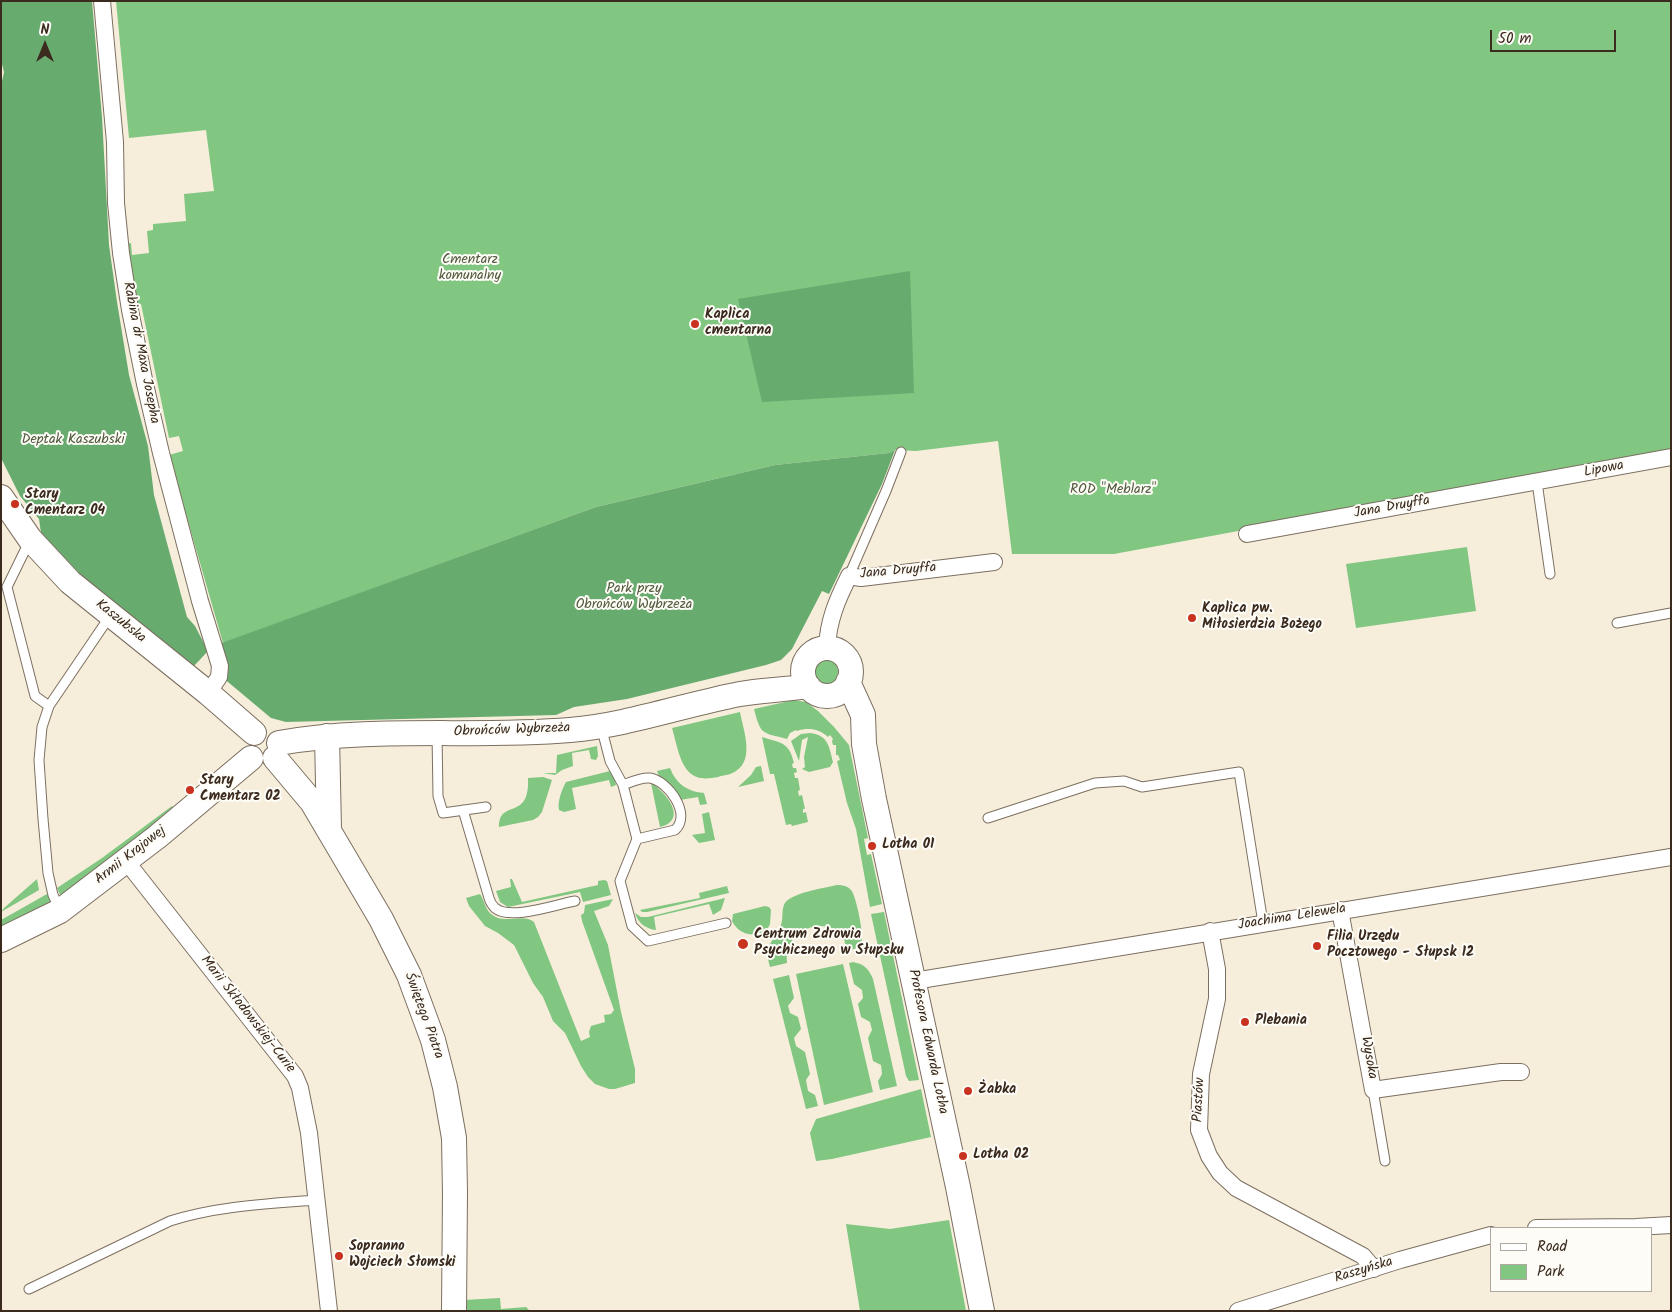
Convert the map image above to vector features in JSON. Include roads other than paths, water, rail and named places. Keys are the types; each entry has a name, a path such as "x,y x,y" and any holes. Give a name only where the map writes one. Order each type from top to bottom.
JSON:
{"street":[{"name":"Rabina dr Maxa Josepha","path":"102,1 115,142 116,203 121,252 145,384 159,445 200,601 220,666 219,677 208,693"},
{"name":"Lipowa","path":"1537,482 1671,457"},
{"name":"Jana Druyffa","path":"1247,534 1537,482"},
{"name":"Kaszubska","path":"1,497 30,539 70,582 208,693 254,733"},
{"name":"Jana Druyffa","path":"827,648 828,630 834,607 849,576 861,578 994,562"},
{"path":"827,648 842,653 847,659 850,674 841,688 820,694 805,677 806,660 818,649 827,648"},
{"name":"Obrońców Wybrzeża","path":"277,750 327,736 518,732 570,730 601,726 662,713 805,677"},
{"name":"Profesora Edwarda Lotha","path":"841,688 850,718 864,744 876,808 958,1187 982,1311"},
{"path":"267,731 274,735 277,750 266,763 260,763 251,758 246,748 247,742 254,733 267,731"},
{"path":"327,736 329,829"},
{"name":"Świętego Piotra","path":"277,750 329,829 381,919 409,975 433,1040 445,1086 454,1138 456,1202 454,1311"},
{"name":"Armii Krajowej","path":"1,940 60,911 126,861 251,758"},
{"name":"Joachima Lelewela","path":"914,981 1263,922 1671,857"},
{"name":"Marii Skłodowskiej-Curie","path":"126,861 295,1076 300,1088 309,1133 329,1311"},
{"name":"Wysoka","path":"1340,910 1373,1090 1501,1072 1521,1072"},
{"name":"Piastów","path":"1210,931 1216,969 1217,999 1201,1074 1198,1116 1199,1130 1209,1156 1220,1173 1236,1188 1363,1256 1374,1268"},
{"path":"1636,1227 1671,1225"},
{"name":"Raszyńska","path":"1238,1311 1374,1268 1490,1235"}],"lane":[{"path":"849,576 901,452"},
{"path":"1537,482 1550,574"},
{"path":"30,539 8,587 35,696 49,706"},
{"path":"1617,622 1671,612"},
{"path":"60,911 53,895 48,873 39,760 42,727 49,706 111,615"},
{"path":"601,726 610,761 623,785 637,839 620,881 632,926 648,941 726,923"},
{"path":"436,734 438,796 443,813 486,807"},
{"path":"988,818 1094,783 1124,781 1142,786 1238,772 1263,922"},
{"path":"623,785 635,780 649,778 657,781 671,794 680,807 682,814 679,826 675,830 637,839"},
{"path":"463,810 493,907 505,912 521,912 575,900"},
{"path":"1373,1090 1385,1161"},
{"path":"29,1289 170,1221 194,1213 222,1208 316,1200"}],"place":[{"name":"Kaplica cmentarna","path":"695,324"},
{"name":"Stary Cmentarz 04","path":"15,504"},
{"name":"Kaplica pw. Miłosierdzia Bożego","path":"1192,618"},
{"name":"Stary Cmentarz 02","path":"190,790"},
{"name":"Lotha 01","path":"872,846"},
{"name":"Centrum Zdrowia Psychicznego w Słupsku","path":"743,944"},
{"name":"Filia Urzędu Pocztowego - Słupsk 12","path":"1317,946"},
{"name":"Plebania","path":"1245,1022"},
{"name":"Żabka","path":"968,1091"},
{"name":"Lotha 02","path":"963,1156"},
{"name":"Sopranno Wojciech Słomski","path":"339,1256"}],"park label":[{"name":"Cmentarz komunalny","path":"470,270"},
{"name":"Deptak Kaszubski","path":"73,441"},
{"name":"ROD \"Meblarz\"","path":"1113,491"},
{"name":"Park przy Obrońców Wybrzeża","path":"634,598"}]}
